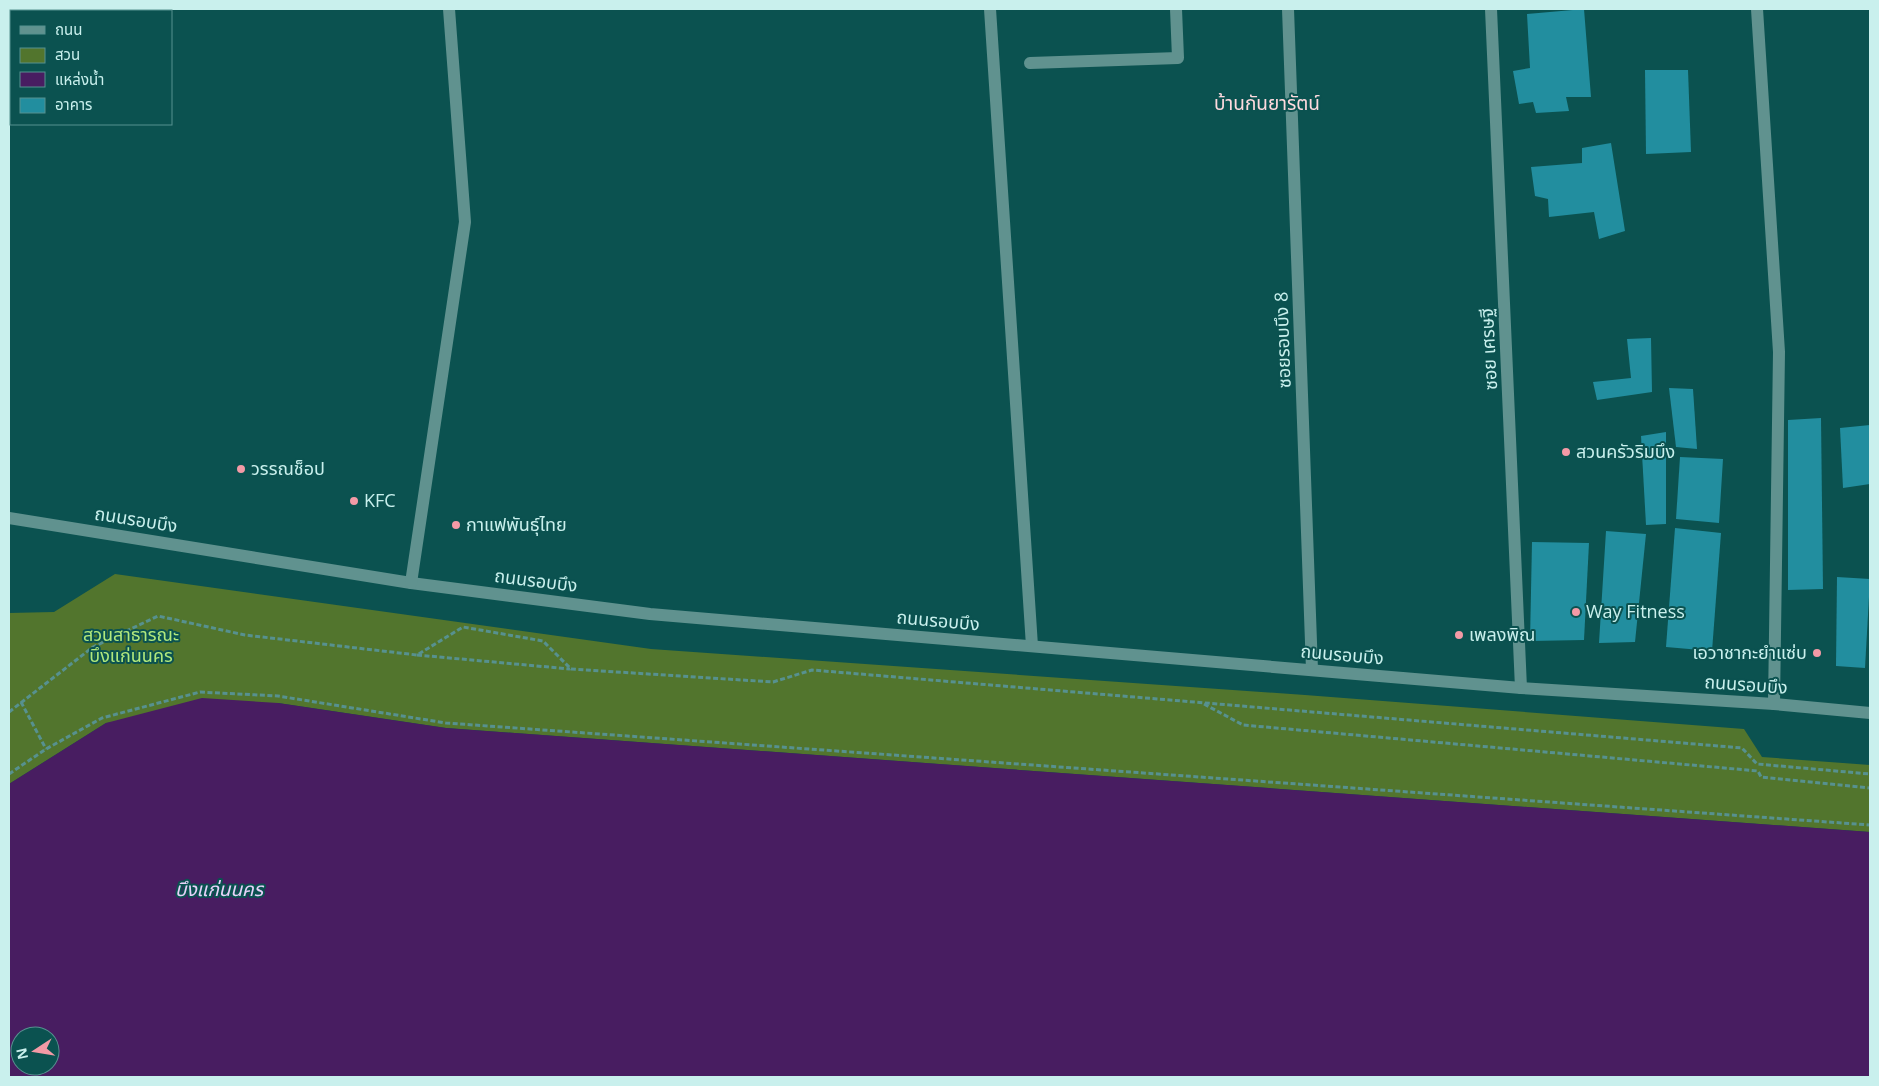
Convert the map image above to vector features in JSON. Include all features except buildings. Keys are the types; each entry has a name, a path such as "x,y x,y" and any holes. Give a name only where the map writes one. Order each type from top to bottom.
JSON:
{"street":[{"path":"412,583 465,222 449,9"},
{"path":"990,9 1032,646"},
{"path":"1030,63 1178,58 1176,9"},
{"name":"ซอยรอบบึง 8","path":"1288,9 1312,670"},
{"name":"ซอย เศรษฐี","path":"1491,9 1521,688"},
{"path":"1757,9 1779,352 1774,704"},
{"name":"ถนนรอบบึง","path":"9,518 412,583 650,614 1521,688 1870,712"}],"path":[{"path":"9,712 93,647 158,616 245,635 571,669 773,682 812,670 1742,748 1757,764 1761,776 1870,788"},
{"path":"417,654 463,627 543,641 571,669"},
{"path":"9,774 46,749 102,718 200,692 278,696 446,723 1870,825"},
{"path":"20,702 46,749"},
{"path":"1202,702 1243,725 1758,771"},
{"path":"1757,764 1870,774"}],"green space":[{"name":"สวนสาธารณะ บึงแก่นนคร","path":"115,574 651,649 1305,695 1744,729 1762,757 1870,765 1870,832 446,728 278,703 106,723 9,784 9,613 54,612"}],"water":[{"name":"บึงแก่นนคร","path":"202,698 278,703 446,728 1870,832 1870,1077 9,1077 9,784 106,723"}],"place":[{"name":"สวนครัวริมบึง","path":"1566,452"},
{"name":"วรรณช็อป","path":"241,469"},
{"name":"KFC","path":"354,501"},
{"name":"กาแฟพันธุ์ไทย","path":"456,525"},
{"name":"Way Fitness","path":"1576,612"},
{"name":"เพลงพิณ","path":"1459,635"},
{"name":"เอวาชากะยำแซ่บ","path":"1817,653"}],"district":[{"name":"บ้านกันยารัตน์","path":"1267,103"}]}
